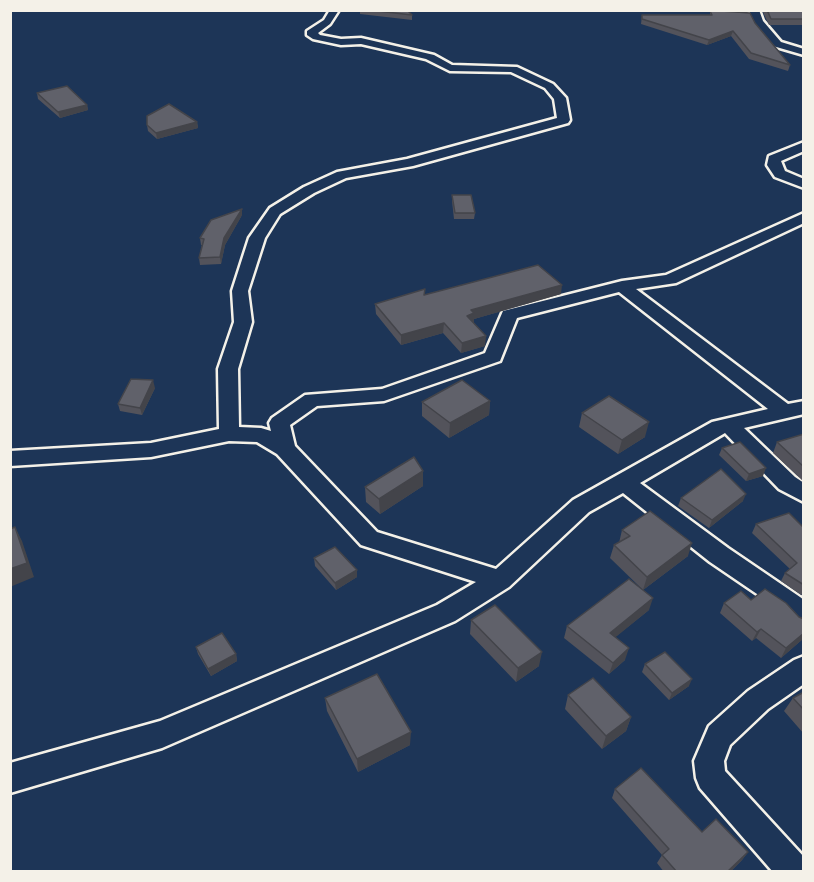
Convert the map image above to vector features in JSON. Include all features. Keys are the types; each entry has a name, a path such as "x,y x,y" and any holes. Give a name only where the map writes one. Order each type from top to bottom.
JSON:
{"street":[{"path":"229,434 228,369 243,322 240,291 257,238 275,211 309,190 342,175 408,163 564,120 560,98 549,86 513,69 450,68 430,57 410,52 361,41 341,42 317,38 311,33 327,22 335,10"},
{"path":"754,10 758,22 777,44 804,52"},
{"path":"804,146 774,159 774,165 780,174 804,184"},
{"path":"285,449 279,423 312,400 384,395 494,357 509,315 622,286 670,279 804,217"},
{"path":"622,286 794,409"},
{"path":"10,778 162,734 446,613 500,580 581,506 719,428 794,409"},
{"path":"729,425 787,483 804,494"},
{"path":"10,459 151,450 229,434 261,435 285,449 369,538 500,580"},
{"path":"624,482 719,555 791,604 804,617"},
{"path":"795,872 711,778 709,761 719,736 758,699 804,668"}],"building":[{"path":"369,10 407,10 412,15"},
{"path":"767,10 804,10 804,19 771,19"},
{"path":"710,11 750,13 755,23 790,65 751,53 733,31 709,40 642,19 642,15 712,15"},
{"path":"67,86 87,105 58,112 37,93"},
{"path":"169,104 197,122 156,133 147,125 147,116"},
{"path":"452,195 471,195 475,213 455,213"},
{"path":"242,209 224,238 220,257 199,258 204,239 200,238 211,220"},
{"path":"538,265 562,285 471,310 474,313 467,316 486,336 462,343 444,323 401,335 375,304 425,289 424,295"},
{"path":"131,379 153,380 140,408 118,404"},
{"path":"462,380 490,401 450,423 422,402"},
{"path":"609,396 649,422 622,440 582,413"},
{"path":"804,434 804,467 777,442"},
{"path":"740,442 766,468 749,474 722,448"},
{"path":"414,457 423,471 379,499 365,487"},
{"path":"721,469 746,494 712,520 681,498"},
{"path":"650,511 692,543 647,577 614,545 630,536 622,530"},
{"path":"789,513 804,528 804,585 785,573 797,563 756,524"},
{"path":"15,527 27,563 10,569 10,529"},
{"path":"335,547 357,570 335,583 314,558"},
{"path":"629,579 653,598 610,633 629,648 613,663 567,626"},
{"path":"765,589 804,619 804,633 786,648 761,629 757,632 724,603 741,591 751,600"},
{"path":"495,605 542,652 518,668 471,620"},
{"path":"222,633 236,654 208,669 196,647"},
{"path":"665,652 692,679 672,693 645,664"},
{"path":"377,674 411,732 357,759 325,698"},
{"path":"593,678 631,717 606,736 568,695"},
{"path":"804,692 804,710 793,698"},
{"path":"641,768 702,832 716,819 748,852 727,872 677,872 662,855 669,849 615,789"}]}
